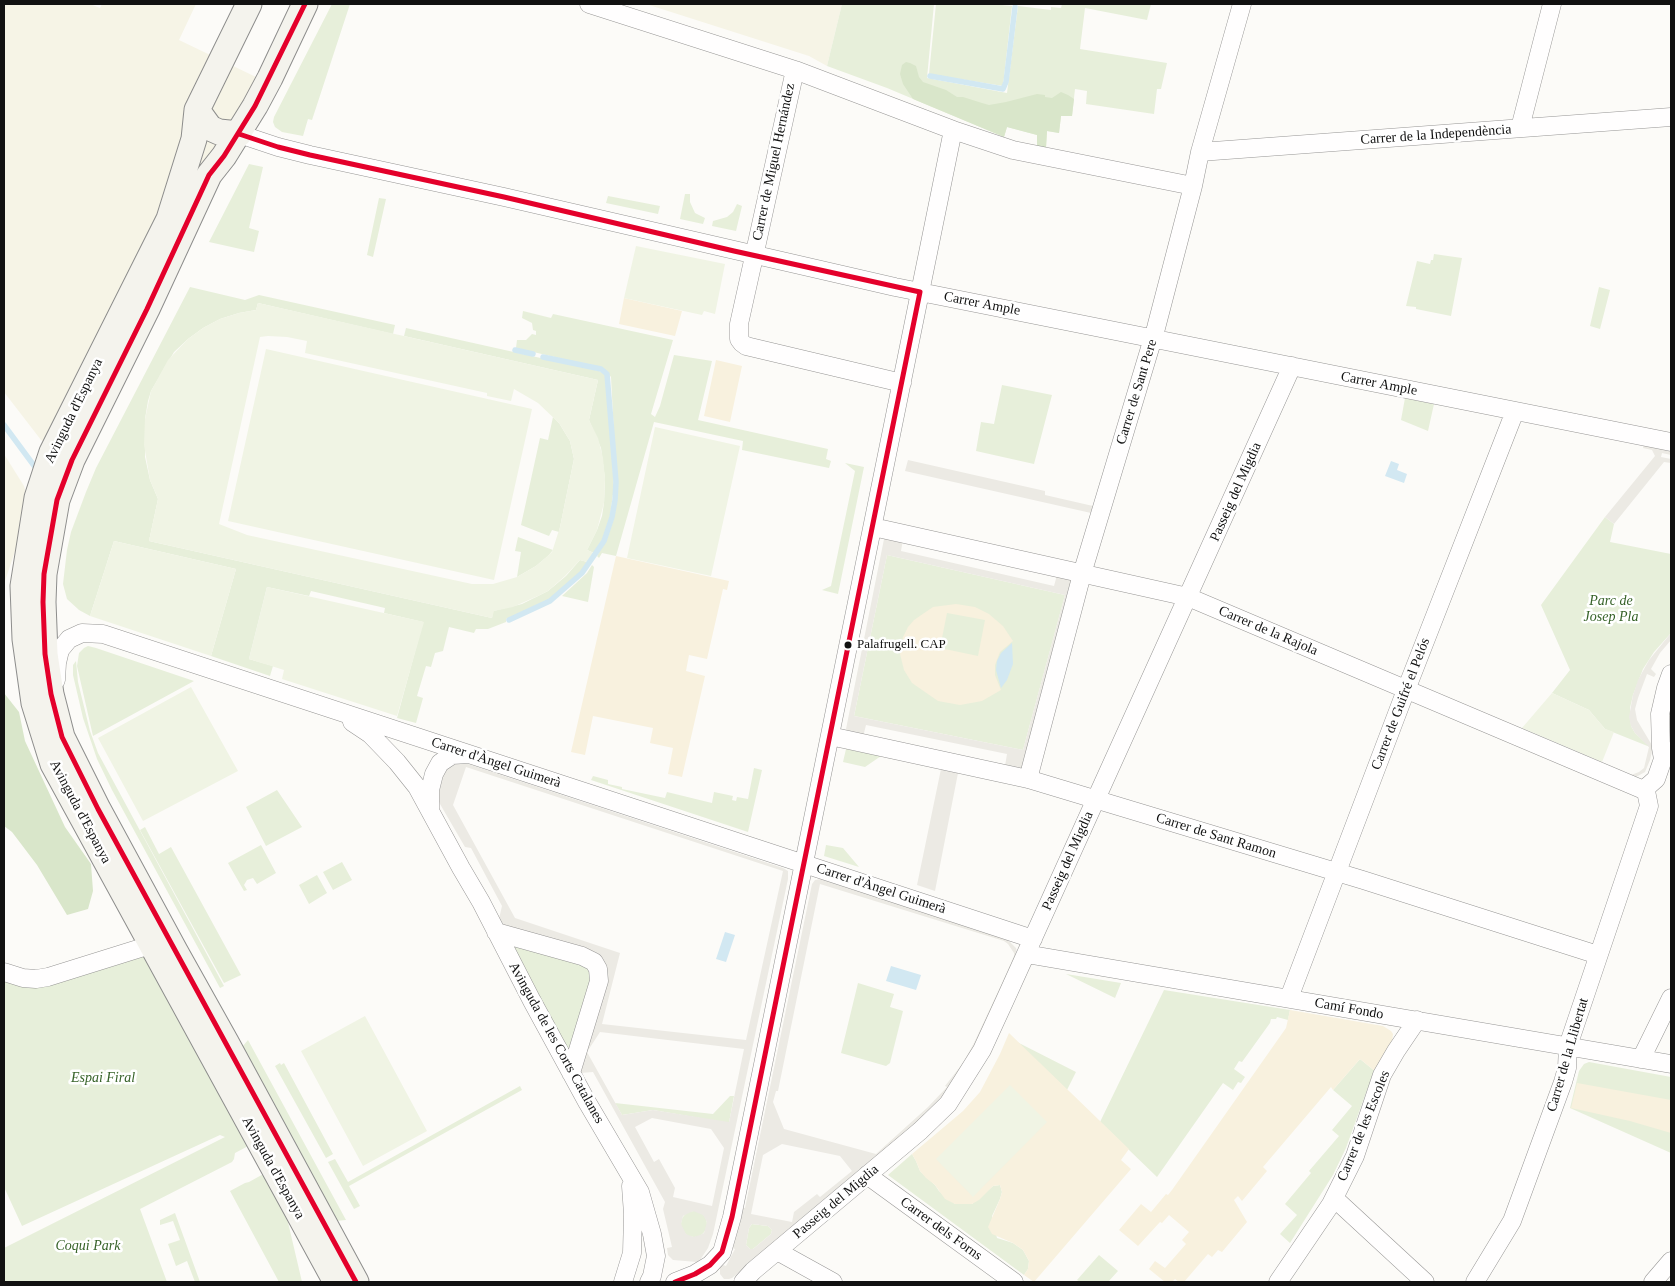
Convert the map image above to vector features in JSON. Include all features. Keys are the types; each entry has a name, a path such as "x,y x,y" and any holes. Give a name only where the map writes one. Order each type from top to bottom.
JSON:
{"main road":[{"name":"Avinguda d'Espanya","path":"249,4 197,110 194,139 169,220 52,452 37,498 23,586 24,639 33,696 53,764 336,1282"},
{"name":"Avinguda d'Espanya","path":"305,4 270,78 239,134 209,175 134,335 83,435 57,500 44,574 45,654 51,694 62,737 98,809 356,1282"},
{"path":"197,110 210,128 219,132 239,134"}],"street":[{"path":"589,4 795,70 953,130 1028,153 1193,186"},
{"name":"Carrer de Sant Pere","path":"1028,779 1082,574 1153,338 1193,186 1200,152 1242,4"},
{"path":"1520,128 1552,4"},
{"name":"Carrer de Miguel Hernández","path":"795,70 738,334 742,343 750,347 902,383"},
{"name":"Carrer de la Independència","path":"1200,152 1671,117"},
{"path":"675,1282 695,1274 710,1265 722,1252 727,1238 953,130"},
{"name":"Carrer Ample","path":"239,134 310,155 511,198 920,292 1671,442"},
{"name":"Passeig del Migdia","path":"743,1282 920,1131 948,1104 982,1050 1292,366"},
{"name":"Carrer de Guifré el Pelós","path":"1288,998 1515,411"},
{"name":"Carrer de la Rajola","path":"873,527 1188,597 1646,791"},
{"name":"Carrer d'Àngel Guimerà","path":"69,749 57,699 57,663 60,650 76,635 82,633 103,634 804,864 1029,946"},
{"path":"1664,771 1660,724 1667,701 1671,674"},
{"name":"Avinguda de les Corts Catalanes","path":"318,705 348,720 370,734 397,762 417,787 481,902 571,1073 640,1192 656,1256 649,1282"},
{"name":"Carrer de Sant Ramon","path":"830,736 1028,779 1598,954"},
{"path":"1646,791 1664,771 1671,741"},
{"path":"430,812 430,790 434,774 440,763 452,755 469,754"},
{"name":"Carrer de la Llibertat","path":"1475,1282 1512,1221 1563,1082 1567,1068 1568,1046 1649,806 1646,791"},
{"path":"496,932 582,956 594,962 598,969 599,981 571,1073"},
{"path":"4,972 23,978 48,977 148,947 151,944"},
{"name":"Camí Fondo","path":"1029,946 1288,998 1671,1064"},
{"path":"1641,1059 1671,998"},
{"name":"Carrer de les Escoles","path":"1278,1282 1334,1198 1355,1156 1382,1075 1417,1020"},
{"path":"623,1164 632,1187 633,1214 632,1253 623,1282"},
{"name":"Carrer dels Forns","path":"867,1176 1014,1282"},
{"path":"1334,1198 1425,1282"},
{"path":"778,1251 833,1282"},
{"path":"1654,1282 1671,1262"}],"shaded area":[{"path":"4,4 90,4 100,8 102,4 196,4 179,40 256,77 158,261 50,445 41,440 4,392"},
{"path":"646,4 842,4 827,66 809,56"},
{"path":"1644,443 1671,448 1671,455 1662,453 1661,457 1671,459 1671,463 1664,462 1614,524 1605,517 1655,456 1652,450 1643,448"},
{"path":"4,454 24,486 28,501 24,524 4,584"},
{"path":"908,460 1045,491 1045,495 1093,506 1091,513 905,471"},
{"path":"886,537 903,539 901,551 1054,586 1057,575 1073,578 1024,766 1021,768 1005,766 1007,754 866,725 863,737 847,732 846,729 884,539","holes":["887,555 1065,595 1023,750 854,716"]},
{"path":"1671,633 1671,640 1660,653 1651,669 1656,674 1654,677 1647,674 1635,709 1637,720 1653,747 1645,772 1636,777 1631,775 1644,768 1649,747 1635,733 1631,726 1629,717 1633,695 1638,680 1649,660"},
{"path":"459,761 788,871 788,879 713,1234 708,1248 697,1262 673,1260 668,1255 667,1248 672,1247 663,1209 665,1202 593,1072 580,1073 602,974 500,927 498,923 502,906 471,848 465,847 436,794 441,772","holes":["466,767 783,871 746,1040 602,1024 620,953 515,918 453,805","600,1032 744,1049 729,1122 653,1110 622,1115 587,1052","652,1118 711,1129 724,1148 712,1206 673,1197 675,1188 659,1159 654,1162 635,1127","693,1211 703,1215 707,1222 704,1233 693,1237 686,1234 681,1224 683,1216"]},
{"path":"941,769 958,773 935,891 917,885"},
{"path":"821,879 1007,939 1016,948 1018,957 985,1032 940,1102 732,1278 724,1279 720,1274 720,1268 723,1265 726,1266 735,1249 732,1248 739,1208 745,1208 812,884 815,880","holes":["820,884 1004,941 1014,953 974,1043 963,1063 945,1086 947,1087 928,1107 876,1154 784,1129 773,1102 776,1091 778,1091","782,1144 840,1156 852,1171 820,1197 817,1194 794,1212 792,1222 751,1214 763,1155","752,1224 768,1226 772,1230 771,1234 753,1249 750,1249 746,1245 749,1228"]}],"green space":[{"path":"332,4 350,4 312,120 308,119 303,136 282,132 275,127 274,117"},
{"path":"842,4 934,4 927,78 1007,93 1018,6 1051,10 1051,7 1061,8 1062,4 1151,4 1147,20 1085,8 1080,49 1167,63 1161,89 1157,89 1154,114 1086,104 1087,91 1075,89 1072,116 1061,116 1059,133 1047,131 1046,148 1037,146 1037,135 1007,127 1004,137 887,88 827,66"},
{"path":"936,4 1012,6 1003,86 929,74"},
{"path":"906,62 916,66 919,77 923,82 946,90 957,97 989,105 1037,94 1052,98 1061,92 1074,99 1072,116 1061,116 1059,133 1047,131 1046,148 1037,146 1037,135 1007,127 1004,137 913,99 903,84 900,74 902,65"},
{"path":"249,164 263,167 249,228 259,231 254,252 209,242"},
{"path":"685,194 690,194 690,202 695,213 705,218 703,224 680,219"},
{"path":"608,196 660,206 658,214 606,203"},
{"path":"379,198 386,199 373,257 367,255"},
{"path":"737,204 742,206 736,231 712,226 713,221 727,217 733,212"},
{"path":"636,246 725,264 715,314 704,311 702,315 624,298"},
{"path":"1434,254 1462,258 1451,316 1406,306 1417,261 1430,264"},
{"path":"190,287 245,300 259,295 395,325 393,334 258,303 256,310 220,319 188,339 174,352 151,391 148,401 145,419 145,457 150,480 158,499 149,541 492,618 493,611 522,604 548,591 566,576 580,560 587,562 580,573 554,596 543,603 506,619 506,622 488,629 476,629 474,633 449,627 443,651 435,653 431,667 426,666 417,696 423,698 416,723 397,718 423,622 384,613 385,608 311,591 309,596 267,587 249,659 273,666 270,676 211,656 236,569 114,541 90,616 79,610 67,599 63,584 67,550 71,532 86,492 96,468"},
{"path":"1599,287 1610,290 1600,329 1590,326"},
{"path":"258,303 598,380 589,420 598,438 603,458 605,479 604,503 597,530 587,550 594,553 587,562 580,560 548,591 513,607 494,611 492,618 149,541 158,499 150,480 144,445 145,419 151,391 168,360 188,339 220,319 256,310","holes":["260,337 287,337 307,341 305,353 487,393 487,396 511,401 514,389 538,403 559,423 570,441 574,459 560,527 552,552 536,566 517,577 493,584 472,584 247,535 219,524"]},
{"path":"523,311 551,318 553,314 673,340 651,414 655,417 660,406 674,355 712,361 698,420 828,449 826,459 831,461 829,468 742,450 743,441 654,422 616,556 602,553 599,558 597,556 612,521 617,493 611,377 602,368 516,348 517,340 526,340 532,334 536,335 532,323 522,318"},
{"path":"406,328 599,371 605,374 614,487 609,523 605,535 594,553 587,550 602,516 605,479 601,448 589,420 598,380 404,336"},
{"path":"266,349 532,409 494,580 228,521"},
{"path":"1002,385 1052,395 1034,464 976,451 981,422 994,424"},
{"path":"1405,398 1434,404 1428,431 1401,420"},
{"path":"553,417 570,441 574,459 559,532 552,530 549,536 521,525 540,438 548,440"},
{"path":"655,427 740,446 711,576 627,558"},
{"path":"845,463 864,467 838,594 822,590 831,586 855,471"},
{"name":"Parc de Josep Pla","path":"1605,517 1614,524 1610,542 1671,554 1671,633 1654,652 1643,669 1630,708 1631,726 1635,733 1650,747 1605,729 1589,710 1552,693 1570,670 1541,605"},
{"path":"518,537 553,550 536,566 517,577 521,552 515,551"},
{"path":"114,541 236,569 211,656 90,616"},
{"path":"887,555 1065,595 1023,750 854,716"},
{"path":"592,565 594,567 588,602 562,596 587,573"},
{"path":"267,587 424,622 397,716 282,679 284,670 249,659"},
{"path":"88,646 194,681 93,736 77,666 79,653"},
{"path":"76,661 78,682 90,731 98,753 224,986 220,988 97,759 83,718 73,675 73,665"},
{"path":"191,687 238,771 143,821 98,738"},
{"path":"4,693 19,712 25,741 65,827 91,864 93,891 88,909 67,915 37,865 12,832 4,826"},
{"path":"1552,693 1589,710 1605,729 1614,732 1602,762 1522,728"},
{"path":"846,749 881,756 865,767 843,762"},
{"path":"754,768 762,770 748,832 591,780 593,776 608,780 608,784 622,787 622,789 665,798 667,792 712,803 714,792 733,796 732,800 736,801 737,797 748,799"},
{"path":"277,790 302,827 266,846 246,807"},
{"path":"145,827 159,854 171,847 241,975 224,983 140,830"},
{"path":"261,845 276,873 257,884 253,878 247,880 244,885 247,890 244,891 228,863"},
{"path":"826,845 843,848 859,867 824,856"},
{"path":"342,862 352,880 333,890 323,872"},
{"path":"317,875 327,893 309,904 299,885"},
{"path":"505,938 583,961 595,976 571,1059"},
{"name":"Espai Firal","path":"142,950 252,1144 235,1153 232,1162 140,1209 167,1282 4,1282 4,1248 225,1137 220,1135 22,1226 4,1187 4,978"},
{"path":"1066,974 1121,983 1115,998"},
{"path":"858,983 894,994 890,1007 903,1011 890,1063 886,1066 841,1053"},
{"path":"1164,990 1290,1010 1288,1020 1277,1017 1276,1019 1271,1019 1242,1062 1239,1061 1234,1069 1245,1077 1241,1083 1238,1082 1233,1090 1223,1083 1157,1177 1100,1122"},
{"path":"365,1016 427,1131 363,1166 301,1051"},
{"path":"248,1040 346,1220 336,1221 242,1047"},
{"path":"1017,1042 1076,1072 1067,1090 1033,1058"},
{"path":"1360,1059 1376,1072 1367,1090 1346,1148 1333,1175 1290,1243 1280,1234 1297,1215 1285,1204 1311,1173 1309,1171 1339,1136 1332,1130 1352,1106 1333,1090"},
{"path":"1589,1062 1671,1077 1671,1153 1570,1108 1579,1071 1584,1064"},
{"path":"280,1063 281,1065 284,1063 333,1154 326,1158 275,1066"},
{"path":"1010,1085 1047,1122 973,1197 936,1159"},
{"path":"520,1086 522,1090 349,1186 360,1206 354,1209 328,1162 335,1159 348,1182"},
{"path":"730,1096 734,1096 729,1123 653,1110 622,1115 615,1103 713,1114"},
{"path":"912,1154 920,1171 939,1191 955,1204 972,1204 993,1186 1000,1185 1002,1192 992,1216 997,1238 1013,1243 1023,1250 1029,1261 1028,1269 1024,1275 888,1175"},
{"path":"267,1172 283,1201 302,1282 279,1282 230,1191"},
{"path":"694,1211 703,1215 707,1224 703,1233 694,1237 685,1233 681,1224 685,1215"},
{"path":"175,1213 200,1282 195,1282 187,1261 176,1266 168,1244 180,1240 173,1221 160,1225 160,1220"},
{"path":"752,1224 768,1226 772,1230 771,1234 753,1249 750,1249 746,1245 749,1228"},
{"path":"1099,1255 1118,1271 1108,1282 1080,1282 1077,1280"}],"sand":[{"path":"624,298 682,311 675,336 619,324"},
{"path":"716,360 742,366 730,422 704,416"},
{"path":"616,556 729,581 727,590 723,589 707,659 689,655 686,671 705,676 682,777 668,774 673,748 650,743 653,728 593,716 585,755 571,752"},
{"path":"956,604 975,607 989,614 1003,626 1013,641 1000,652 995,665 995,675 1001,690 982,701 960,705 938,701 912,683 904,670 900,654 903,637 914,620 933,607","holes":["947,613 985,620 978,656 940,648"]},
{"path":"1290,1010 1383,1026 1393,1034 1392,1042 1376,1072 1360,1059 1333,1090 1331,1087 1263,1167 1267,1171 1242,1201 1238,1196 1234,1200 1247,1222 1222,1252 1218,1250 1212,1257 1208,1254 1184,1282 1179,1282 1175,1279 1172,1282 1165,1282 1149,1269 1155,1261 1165,1268 1186,1244 1182,1240 1189,1232 1169,1215 1138,1246 1119,1230 1141,1204 1151,1212 1166,1194 1168,1195 1172,1190 1286,1028"},
{"path":"1009,1033 1129,1149 1121,1160 1131,1169 1034,1282 1024,1275 1028,1269 1029,1261 1023,1250 1013,1243 992,1234 988,1227 1002,1192 1000,1185 993,1186 979,1200 972,1204 955,1204 945,1199 935,1185 926,1178 920,1171 912,1154 963,1111 980,1092"},
{"path":"1577,1083 1671,1100 1671,1133 1630,1121 1571,1108"}],"water":[{"path":"1391,461 1399,464 1397,470 1407,474 1404,483 1385,476"},
{"path":"1012,643 1013,664 1007,680 1001,688 996,670 997,661 1001,653"},
{"path":"725,932 735,935 726,962 716,959"},
{"path":"891,966 921,975 916,990 886,981"}],"waterway":[{"path":"930,76 1003,89 1006,82 1015,7"},
{"path":"515,350 533,354"},
{"path":"509,620 550,601 582,573 604,541 612,517 615,500 616,482 607,374 601,369 543,357"},
{"path":"4,425 38,471"}],"transit line":[{"path":"305,4 255,106 224,156 209,175 147,309 72,460 57,500 44,574 45,654 51,694 62,737 98,809 356,1282"},
{"path":"239,134 310,155 504,197 920,292 732,1217 722,1252 710,1265 695,1274 675,1282"}],"place":[{"name":"Palafrugell. CAP","path":"848,645"}],"park label":[{"name":"Coqui Park","path":"88,1246"}]}
